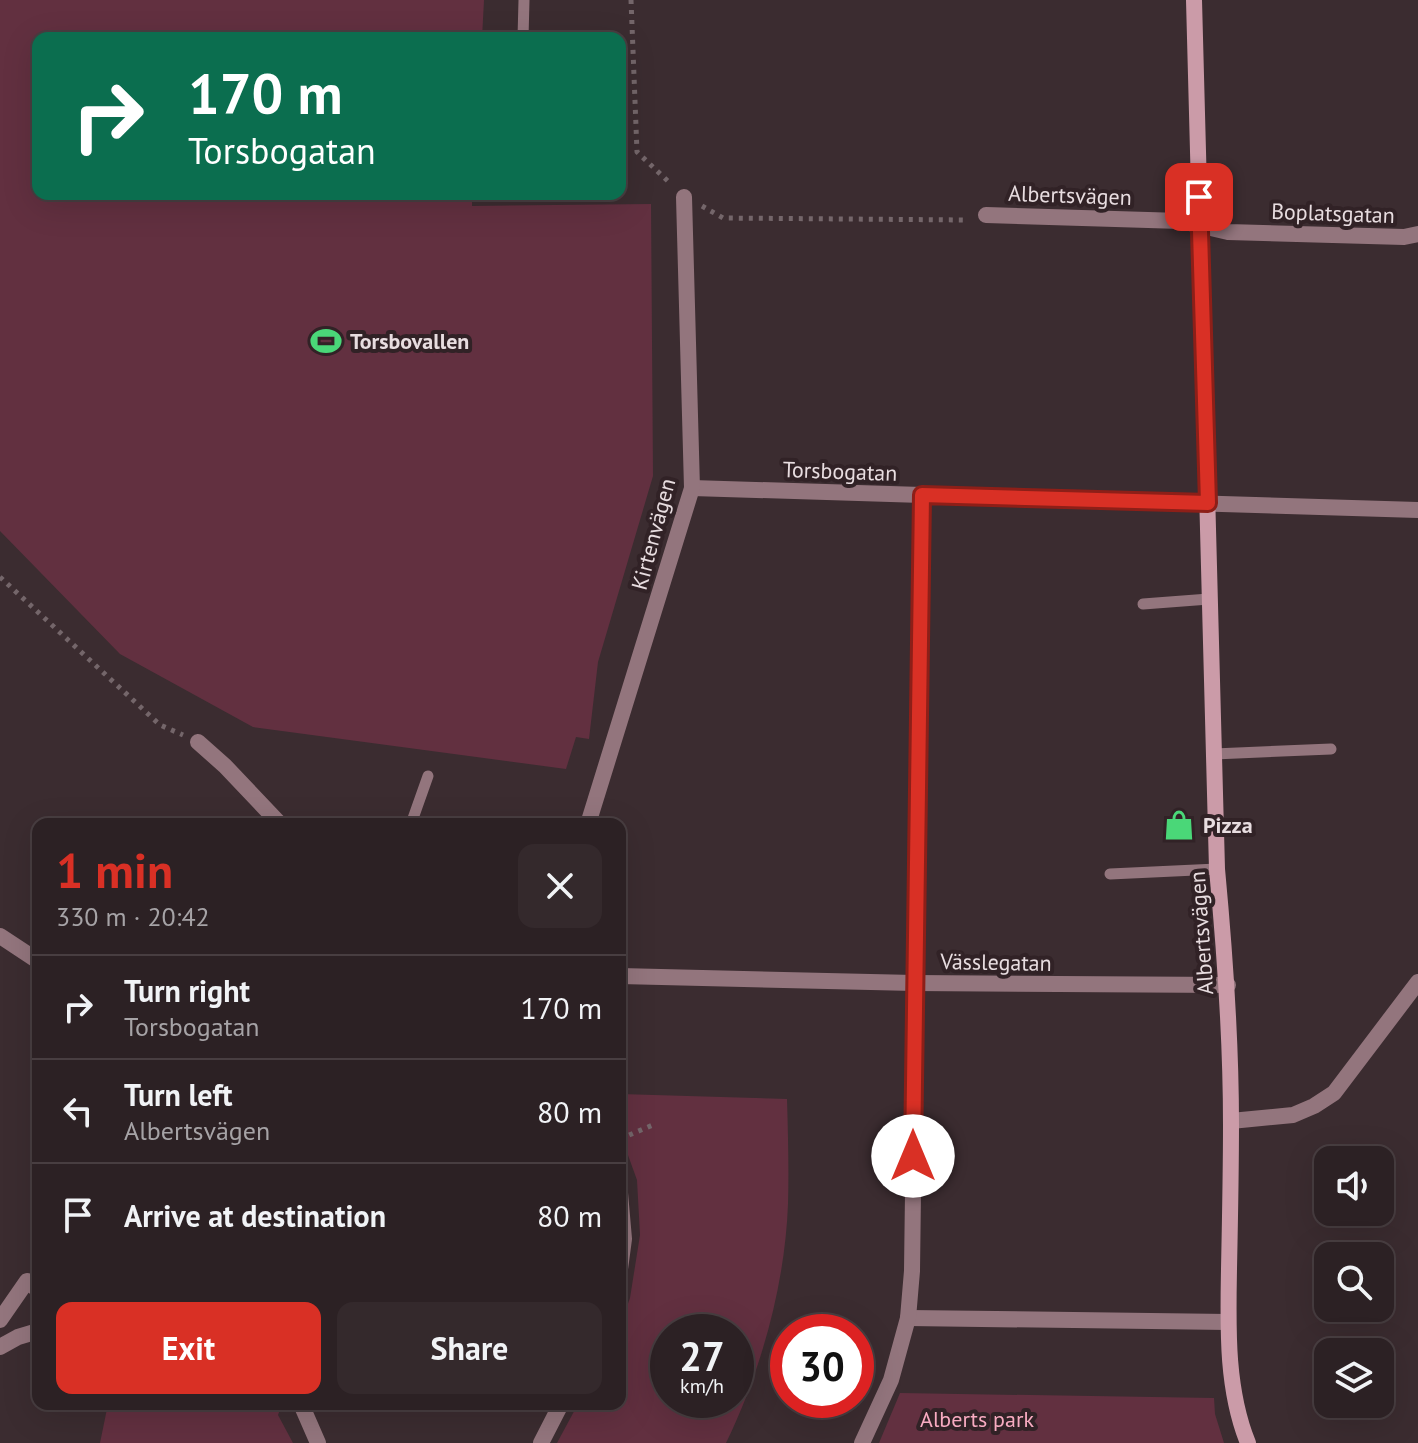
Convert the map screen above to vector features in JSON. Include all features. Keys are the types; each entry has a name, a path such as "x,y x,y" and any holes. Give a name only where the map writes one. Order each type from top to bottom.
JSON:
{"street":[{"name":"Albertsvägen","path":"1194,0 1217,869 1228,985 1231,1121 1228,1322 1232,1381 1241,1427 1248,1443"},
{"name":"Kirtenvägen","path":"590,818 692,488 684,197"},
{"name":"Albertsvägen","path":"986,215 1181,221 1200,225"},
{"name":"Boplatsgatan","path":"1200,225 1228,232 1404,237 1418,234"},
{"name":"Torsbogatan","path":"692,488 1418,510"},
{"path":"862,1443 891,1380 908,1318 912,1271 922,495"},
{"path":"198,742 274,818"},
{"path":"0,936 32,957"},
{"name":"Vässlegatan","path":"626,976 914,983 1228,985"},
{"path":"1231,1121 1293,1115 1334,1093 1418,982"},
{"path":"0,1320 27,1281 32,1285"},
{"path":"908,1318 1228,1322"},
{"path":"0,1347 32,1333"},
{"path":"304,1410 318,1443"},
{"path":"541,1443 558,1410"}],"lane":[{"path":"523,32 524,0"},
{"path":"1143,604 1209,599"},
{"path":"1214,754 1331,749"},
{"path":"413,818 428,776"},
{"path":"1110,874 1217,869"}],"path":[{"path":"631,0 637,152 684,197 723,218 961,222 986,215"},
{"path":"0,577 160,725 198,742"},
{"path":"626,1136 655,1124"}],"green space":[{"name":"Torsbovallen","path":"0,0 484,0 482,32 32,32 32,200 472,200 472,206 651,204 653,476 598,662 589,739 576,737 566,769 253,727 120,654 0,531"},
{"path":"626,1094 787,1099 786,1235 769,1327 754,1375 754,1314 650,1314 650,1418 738,1418 726,1443 557,1443 575,1410 626,1410 626,1309 640,1235 637,1180 626,1150"},
{"name":"Alberts park","path":"900,1393 1214,1398 1215,1414 1224,1443 879,1443"},
{"path":"107,1410 280,1410 278,1415 293,1443 100,1443"}],"place":[{"name":"Torsbovallen","path":"326,341"},
{"name":"Pizza","path":"1179,825"}],"route":[{"path":"913,1156 922,495 1208,503 1199,197"}]}
